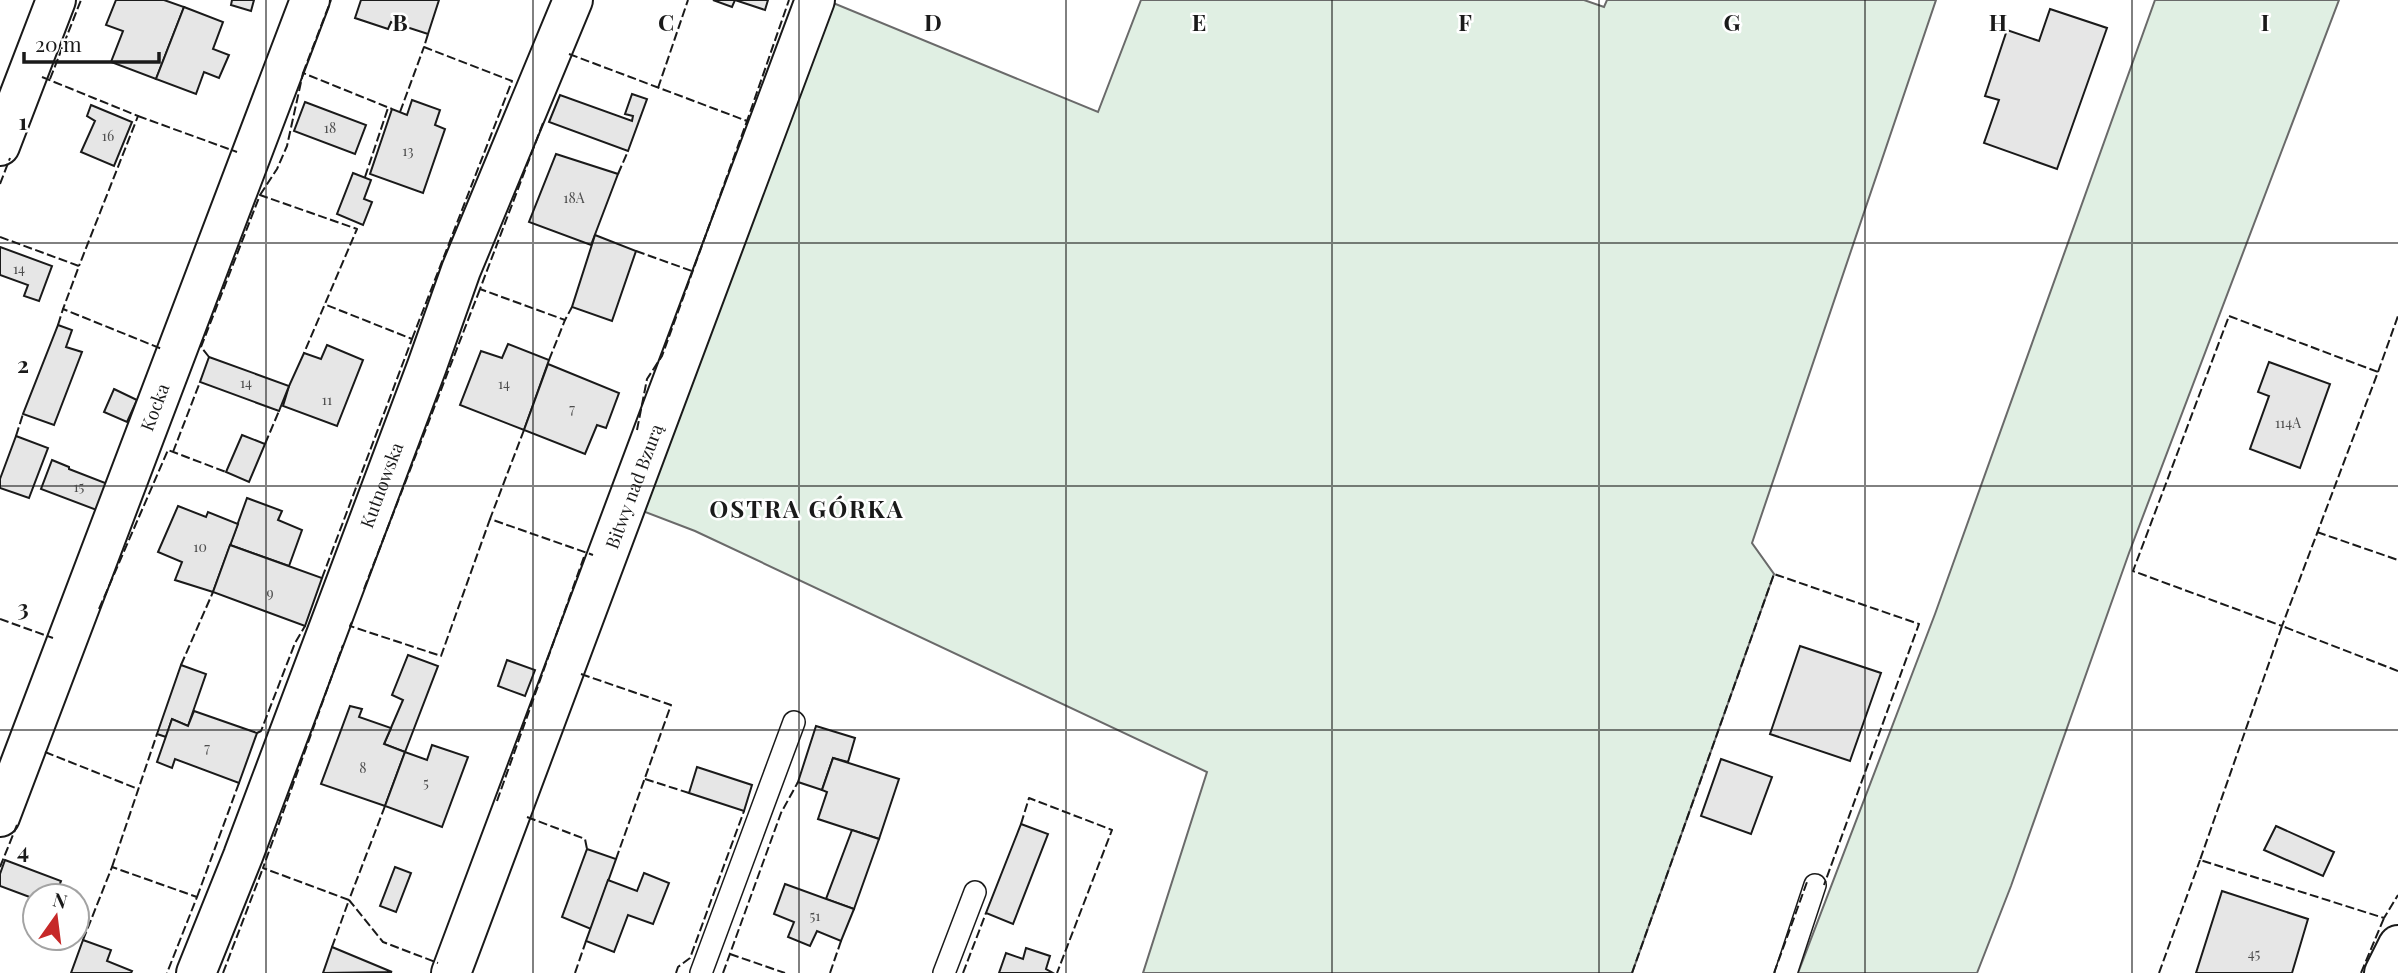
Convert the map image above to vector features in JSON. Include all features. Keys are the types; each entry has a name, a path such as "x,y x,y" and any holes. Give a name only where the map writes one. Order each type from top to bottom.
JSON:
{"street":[{"path":"0,146 56,0"},
{"name":"Kocka","path":"0,817 310,0"},
{"name":"Kutnowska","path":"196,973 253,830 428,366 461,270 573,0"},
{"name":"Bitwy nad Bzurą","path":"451,973 660,424 815,0"},
{"path":"2384,973 2398,945"}],"lane":[{"path":"701,973 794,722"},
{"path":"1786,973 1815,885"},
{"path":"944,973 975,892"}],"green space":[{"path":"826,0 1098,112 1141,0 1584,0 1604,7 1607,0 1936,0 1752,543 1774,574 1632,973 1143,973 1207,772 695,531 627,505"},
{"path":"2155,0 2339,0 2129,553 2011,886 1977,973 1798,973 1935,614"}],"building":[{"path":"116,0 164,0 184,7 156,79 111,62 123,31 106,25"},
{"path":"232,0 254,0 251,11 231,5"},
{"path":"361,0 439,0 428,34 391,22 388,29 355,18"},
{"path":"713,0 735,0 732,7"},
{"path":"735,0 768,0 765,10"},
{"path":"184,7 223,22 213,49 229,55 219,78 204,72 196,94 156,79"},
{"path":"2050,9 2107,28 2057,169 1984,143 1999,100 1985,96 2007,30 2039,41"},
{"path":"632,94 647,99 628,151 549,122 560,95 632,121 633,116 625,114"},
{"path":"412,100 440,110 435,125 445,129 423,193 370,174 392,109 407,115"},
{"path":"305,102 366,125 355,154 294,131"},
{"path":"91,105 132,122 114,166 81,152 95,121 87,116"},
{"path":"556,154 618,174 591,245 529,222"},
{"path":"353,173 371,180 364,199 372,202 363,225 337,214"},
{"path":"595,235 636,251 612,321 572,307"},
{"path":"0,247 52,266 39,301 24,296 28,285 0,275"},
{"path":"58,325 72,330 66,347 82,352 54,425 23,414"},
{"path":"508,344 549,360 524,430 460,405 481,351 502,358"},
{"path":"327,345 363,360 337,426 283,406 304,353 321,359"},
{"path":"209,357 289,386 279,411 200,382"},
{"path":"2269,362 2330,384 2300,468 2250,449 2269,396 2258,392"},
{"path":"548,364 619,393 606,428 597,425 585,454 524,430"},
{"path":"114,389 137,400 127,422 104,412"},
{"path":"242,435 265,444 249,482 226,472"},
{"path":"16,436 48,448 29,498 0,488 0,479"},
{"path":"52,460 113,486 102,512 41,489"},
{"path":"247,498 282,511 278,520 302,530 289,566 230,545"},
{"path":"178,506 206,517 208,512 238,524 213,592 175,580 182,562 158,552"},
{"path":"230,545 322,578 305,626 213,592"},
{"path":"1800,646 1881,673 1850,761 1770,734"},
{"path":"408,655 438,666 405,752 384,744 403,700 392,695"},
{"path":"507,660 535,670 525,696 498,686"},
{"path":"181,665 206,674 188,726 172,719 166,737 157,734"},
{"path":"350,706 362,709 359,717 391,728 384,744 405,752 385,806 321,784"},
{"path":"194,711 257,733 239,783 175,759 172,768 157,762 172,719 188,726"},
{"path":"816,726 855,738 848,762 833,758 822,790 798,782"},
{"path":"432,745 468,757 442,827 385,806 405,752 427,760"},
{"path":"833,758 899,779 879,839 818,819 827,792 822,790"},
{"path":"1721,759 1772,777 1751,834 1701,816"},
{"path":"697,767 752,785 744,811 689,793"},
{"path":"1021,824 1048,834 1013,924 986,913"},
{"path":"2276,826 2334,852 2323,876 2264,850"},
{"path":"852,830 879,839 854,909 826,899"},
{"path":"587,849 616,859 591,929 562,917"},
{"path":"5,860 61,881 21,882 21,894 0,886 0,874"},
{"path":"395,867 411,873 396,912 380,906"},
{"path":"644,873 669,883 653,924 628,915 614,952 586,941 608,880 637,891"},
{"path":"785,884 854,909 841,941 817,931 810,946 788,937 794,922 774,914"},
{"path":"2222,891 2308,919 2292,973 2196,973"},
{"path":"91,943 111,950 107,961 132,971 131,973 71,973 79,952 91,952"},
{"path":"332,947 392,972 323,973"},
{"path":"1026,948 1050,956 1046,969 1053,973 999,973 1006,953 1023,959"}],"fence":[{"path":"50,79 81,0"},
{"path":"303,73 331,0"},
{"path":"658,88 688,0"},
{"path":"569,54 747,121 789,0"},
{"path":"412,339 512,81 424,47 428,34"},
{"path":"400,112 424,47"},
{"path":"260,195 277,169 287,146 303,73 392,109"},
{"path":"42,77 138,116 79,266"},
{"path":"365,177 388,108"},
{"path":"138,116 237,152"},
{"path":"637,430 647,379 662,356 747,121"},
{"path":"543,123 480,289 565,320 572,307"},
{"path":"618,174 628,151"},
{"path":"0,184 10,158"},
{"path":"209,357 201,347 260,195 357,229 304,353"},
{"path":"0,237 79,266 63,309"},
{"path":"636,251 692,271"},
{"path":"364,589 480,289"},
{"path":"322,578 412,339 324,304"},
{"path":"58,325 63,309 162,349"},
{"path":"2229,316 2378,372 2282,626 2133,571 2229,316"},
{"path":"2378,372 2398,316"},
{"path":"549,360 565,320"},
{"path":"173,452 200,382"},
{"path":"265,444 279,411"},
{"path":"16,436 23,414"},
{"path":"524,430 490,519 593,555"},
{"path":"99,609 168,450 226,472"},
{"path":"352,622 350,626 441,656 490,519"},
{"path":"2317,532 2398,560"},
{"path":"497,801 585,554"},
{"path":"1632,973 1774,574 1919,624 1824,885"},
{"path":"181,665 213,592"},
{"path":"0,619 53,638"},
{"path":"257,733 261,731 295,643 305,626"},
{"path":"2398,671 2282,626 2200,860 2384,918 2398,895"},
{"path":"332,947 349,900 263,868 343,645"},
{"path":"581,674 671,705 616,859"},
{"path":"112,867 157,734"},
{"path":"45,752 138,789"},
{"path":"645,779 689,793"},
{"path":"723,973 781,813 798,782"},
{"path":"197,897 239,783"},
{"path":"1021,824 1029,798 1112,830 1057,973"},
{"path":"385,806 349,900 383,942 438,963"},
{"path":"676,973 678,967 690,958 744,811"},
{"path":"527,817 585,839 587,849"},
{"path":"0,867 17,825"},
{"path":"2159,973 2200,860"},
{"path":"91,920 112,867 197,897 167,973"},
{"path":"223,973 263,868"},
{"path":"1774,973 1807,882"},
{"path":"963,973 986,913"},
{"path":"2361,973 2384,918"},
{"path":"575,973 586,941"},
{"path":"830,973 841,941"},
{"path":"730,954 785,973"}],"district":[{"name":"OSTRA GÓRKA","path":"807,510"}]}
